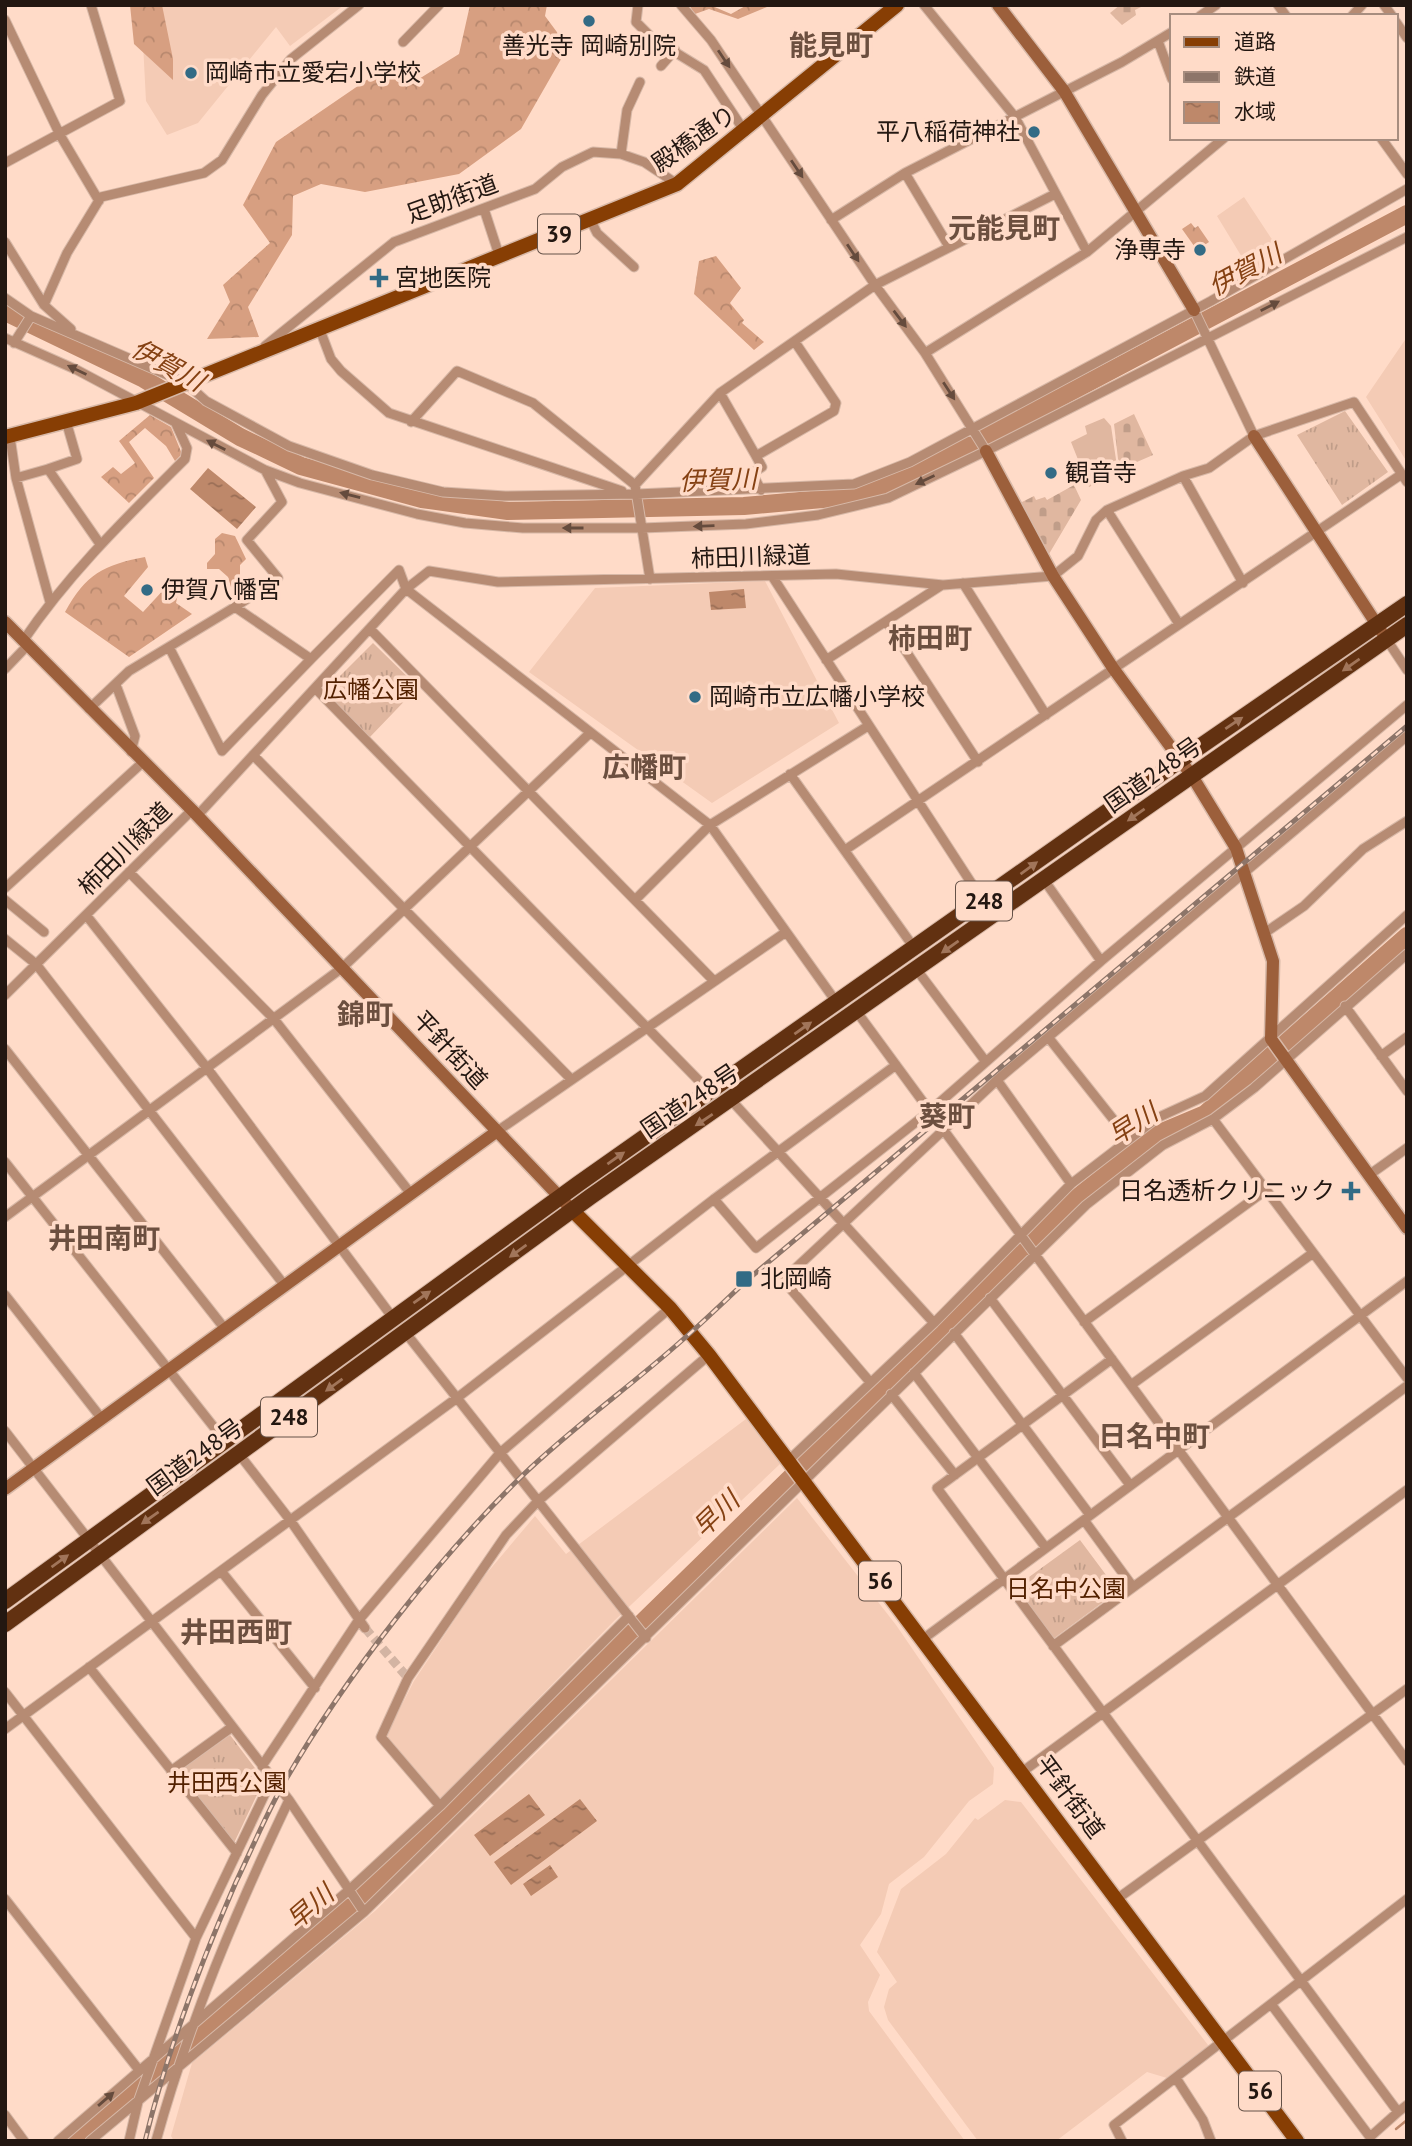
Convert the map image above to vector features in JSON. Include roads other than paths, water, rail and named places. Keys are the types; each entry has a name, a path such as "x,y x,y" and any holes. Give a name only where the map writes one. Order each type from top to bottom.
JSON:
{"highway":[{"name":"国道248号","path":"5,1601 561,1198 1179,761 1407,604"},
{"name":"国道248号","path":"5,1624 573,1211 1407,625"}],"main road":[{"name":"殿橋通り","path":"181,385 260,351 500,258 677,184 763,117 881,10 897,5"},
{"name":"39","path":"7,437 141,400 181,385"},
{"name":"平針街道","path":"573,1211 670,1308 709,1354 789,1460"},
{"name":"56","path":"789,1460 806,1481"},
{"name":"平針街道","path":"806,1481 1297,2141"}],"street":[{"path":"5,163 120,100 91,5"},
{"path":"44,305 67,253 99,201 115,193 204,173 222,160 262,95 291,59 359,5"},
{"path":"403,42 439,5"},
{"path":"638,5 636,22 652,38 675,50 704,71 745,132"},
{"path":"681,5 711,40 875,285 925,353 974,428 1053,576 1113,668 1192,776 1236,848 1273,961 1271,1039 1407,1228"},
{"path":"924,5 1015,117 1087,252"},
{"path":"998,5 1064,91 1208,335 1254,436 1407,670"},
{"path":"5,20 60,135 99,201"},
{"path":"831,220 905,173 1170,33"},
{"path":"1158,41 1170,74"},
{"path":"661,66 675,50"},
{"path":"621,154 627,110 640,82"},
{"path":"1382,140 1407,174"},
{"path":"925,353 1087,252 1212,142"},
{"name":"足助街道","path":"260,351 394,242 535,189 562,167 593,152 621,154 644,162 677,184"},
{"path":"905,173 948,245"},
{"path":"5,299 31,316 181,385 289,446 372,475 443,492 505,496 761,490 854,484 910,463 1194,310 1407,189"},
{"path":"634,491 720,393 875,285 948,245 1055,194"},
{"path":"484,209 500,258"},
{"path":"591,221 597,233 634,267"},
{"path":"5,338 10,343 141,400 176,424 265,470 300,483 417,514 465,523 523,528 642,528 746,524 818,515 888,498 1407,237"},
{"path":"5,242 44,305 81,337"},
{"path":"10,343 31,316"},
{"path":"320,330 331,359 389,413 634,491"},
{"path":"757,456 834,411 836,403 795,342"},
{"path":"411,422 457,371 533,403 634,491 650,579"},
{"path":"720,393 762,467 752,474 761,490"},
{"path":"845,850 1179,624 1404,478 1354,402 1254,436 1209,468 1183,476 1107,510 1096,520 1078,556 1053,576"},
{"path":"16,478 77,459 65,421"},
{"path":"5,669 25,644 50,602 100,544 184,459 187,447 176,424"},
{"path":"7,437 50,602"},
{"path":"48,469 100,544"},
{"path":"89,709 129,671 278,578 247,540 282,502 265,470"},
{"path":"1183,476 1243,583"},
{"path":"1107,510 1179,624"},
{"path":"169,647 222,751 399,570 406,589 710,825 838,1003"},
{"name":"柿田川緑道","path":"36,964 253,755 406,589 429,571 498,582 836,574 943,585 1053,576"},
{"path":"772,576 983,901"},
{"path":"963,583 1046,715"},
{"path":"826,660 943,585"},
{"path":"235,607 311,659"},
{"name":"平針街道","path":"5,622 194,813 573,1211"},
{"path":"887,622 978,762"},
{"path":"370,629 715,981"},
{"path":"116,685 135,736 131,752"},
{"path":"315,688 711,1093"},
{"path":"714,1199 756,1248 930,1111 1101,961 1407,705"},
{"path":"635,900 710,825 868,726"},
{"path":"5,1217 342,968 590,733"},
{"path":"870,1382 783,1280 997,1080 1407,736"},
{"path":"253,755 571,1079"},
{"path":"5,888 142,763"},
{"path":"790,774 915,949"},
{"path":"1263,934 1304,905 1363,849 1407,821"},
{"path":"129,872 274,1019 411,1194"},
{"path":"1044,880 1101,961"},
{"path":"5,900 44,932"},
{"path":"86,915 207,1068 393,1318"},
{"path":"789,1460 934,1322 1071,1184 1157,1118 1205,1096 1407,915"},
{"path":"5,1489 496,1132 786,932"},
{"path":"5,939 36,964 285,1286"},
{"path":"90,2141 364,1912 1086,1205 1163,1145 1213,1119 1407,954"},
{"path":"5,995 36,964"},
{"path":"917,970 986,1062"},
{"path":"1345,1006 1407,1091"},
{"path":"857,1012 1407,1761"},
{"path":"1048,1037 1128,1138"},
{"path":"1381,1056 1407,1037"},
{"path":"5,1049 225,1329"},
{"path":"5,1729 457,1398 714,1199 896,1065"},
{"path":"997,1080 1071,1184"},
{"path":"732,1101 934,1322"},
{"path":"1213,1119 1407,1378"},
{"path":"1369,1175 1407,1148"},
{"path":"5,1163 224,1440"},
{"path":"1084,1322 1266,1190"},
{"path":"1131,1385 1313,1253"},
{"path":"923,1639 1407,1281"},
{"path":"5,1295 102,1419"},
{"path":"990,1298 1130,1486"},
{"path":"262,1766 361,1625 500,1453 670,1308"},
{"path":"405,1332 646,1638"},
{"path":"954,1333 1023,1425 1133,1587"},
{"path":"440,1806 381,1737 408,1678 492,1555 538,1500 709,1354"},
{"path":"1112,1359 937,1488 1398,2112"},
{"path":"914,1373 1046,1548"},
{"path":"1053,1646 1407,1386"},
{"path":"891,1394 955,1475"},
{"path":"5,1431 289,1800 364,1912"},
{"path":"239,1454 290,1520 361,1625"},
{"path":"1022,1772 1407,1490"},
{"path":"221,1571 316,1688"},
{"path":"58,2141 349,1890 440,1806 629,1616"},
{"path":"89,1667 237,1853"},
{"path":"1117,1899 1407,1689"},
{"path":"5,1692 196,1938"},
{"path":"172,1771 232,1727"},
{"path":"129,2141 138,2102 196,1938 272,1779"},
{"path":"156,2141 191,2024 241,1899 289,1800"},
{"path":"5,1899 139,2070"},
{"path":"1122,2141 1114,2125 1407,1899"},
{"path":"1271,2004 1370,2137 1407,2105"},
{"path":"1176,2078 1203,2120 1211,2141"},
{"path":"5,2115 24,2141"}],"water":[{"path":"208,468 256,507 237,529 190,489"},
{"path":"744,589 746,608 711,610 709,592"},
{"path":"529,1794 545,1815 490,1856 474,1835"},
{"path":"580,1799 597,1821 511,1885 494,1862"},
{"path":"550,1865 558,1877 531,1896 523,1884"}],"waterway":[{"name":"伊賀川","path":"5,312 144,379 240,437 301,466 422,499 508,511 744,506 834,498 877,489 919,472 1407,214"},
{"name":"早川","path":"69,2141 168,2063 361,1897 1078,1197 1155,1135 1205,1114 1407,936"},
{"path":"1396,2129 1407,2120"}],"tunnel":[{"path":"365,1628 408,1678"}],"railway":[{"path":"145,2141 163,2075 209,1946 274,1802 311,1738 366,1658 459,1542 523,1475 580,1424 679,1343 746,1281 1407,726"}],"place":[{"name":"善光寺 岡崎別院","path":"589,21"},
{"name":"岡崎市立愛宕小学校","path":"191,73"},
{"name":"平八稲荷神社","path":"1034,132"},
{"name":"浄専寺","path":"1200,250"},
{"name":"宮地医院","path":"379,278"},
{"name":"観音寺","path":"1051,473"},
{"name":"伊賀八幡宮","path":"147,590"},
{"name":"岡崎市立広幡小学校","path":"695,697"},
{"name":"日名透析クリニック","path":"1351,1191"},
{"name":"北岡崎","path":"744,1279"}],"district":[{"name":"能見町","path":"831,45"},
{"name":"元能見町","path":"1004,228"},
{"name":"柿田町","path":"930,638"},
{"name":"広幡町","path":"644,767"},
{"name":"錦町","path":"365,1014"},
{"name":"葵町","path":"947,1116"},
{"name":"井田南町","path":"104,1238"},
{"name":"日名中町","path":"1154,1436"},
{"name":"井田西町","path":"236,1632"}],"park label":[{"name":"広幡公園","path":"371,690"},
{"name":"日名中公園","path":"1066,1589"},
{"name":"井田西公園","path":"227,1783"}]}
